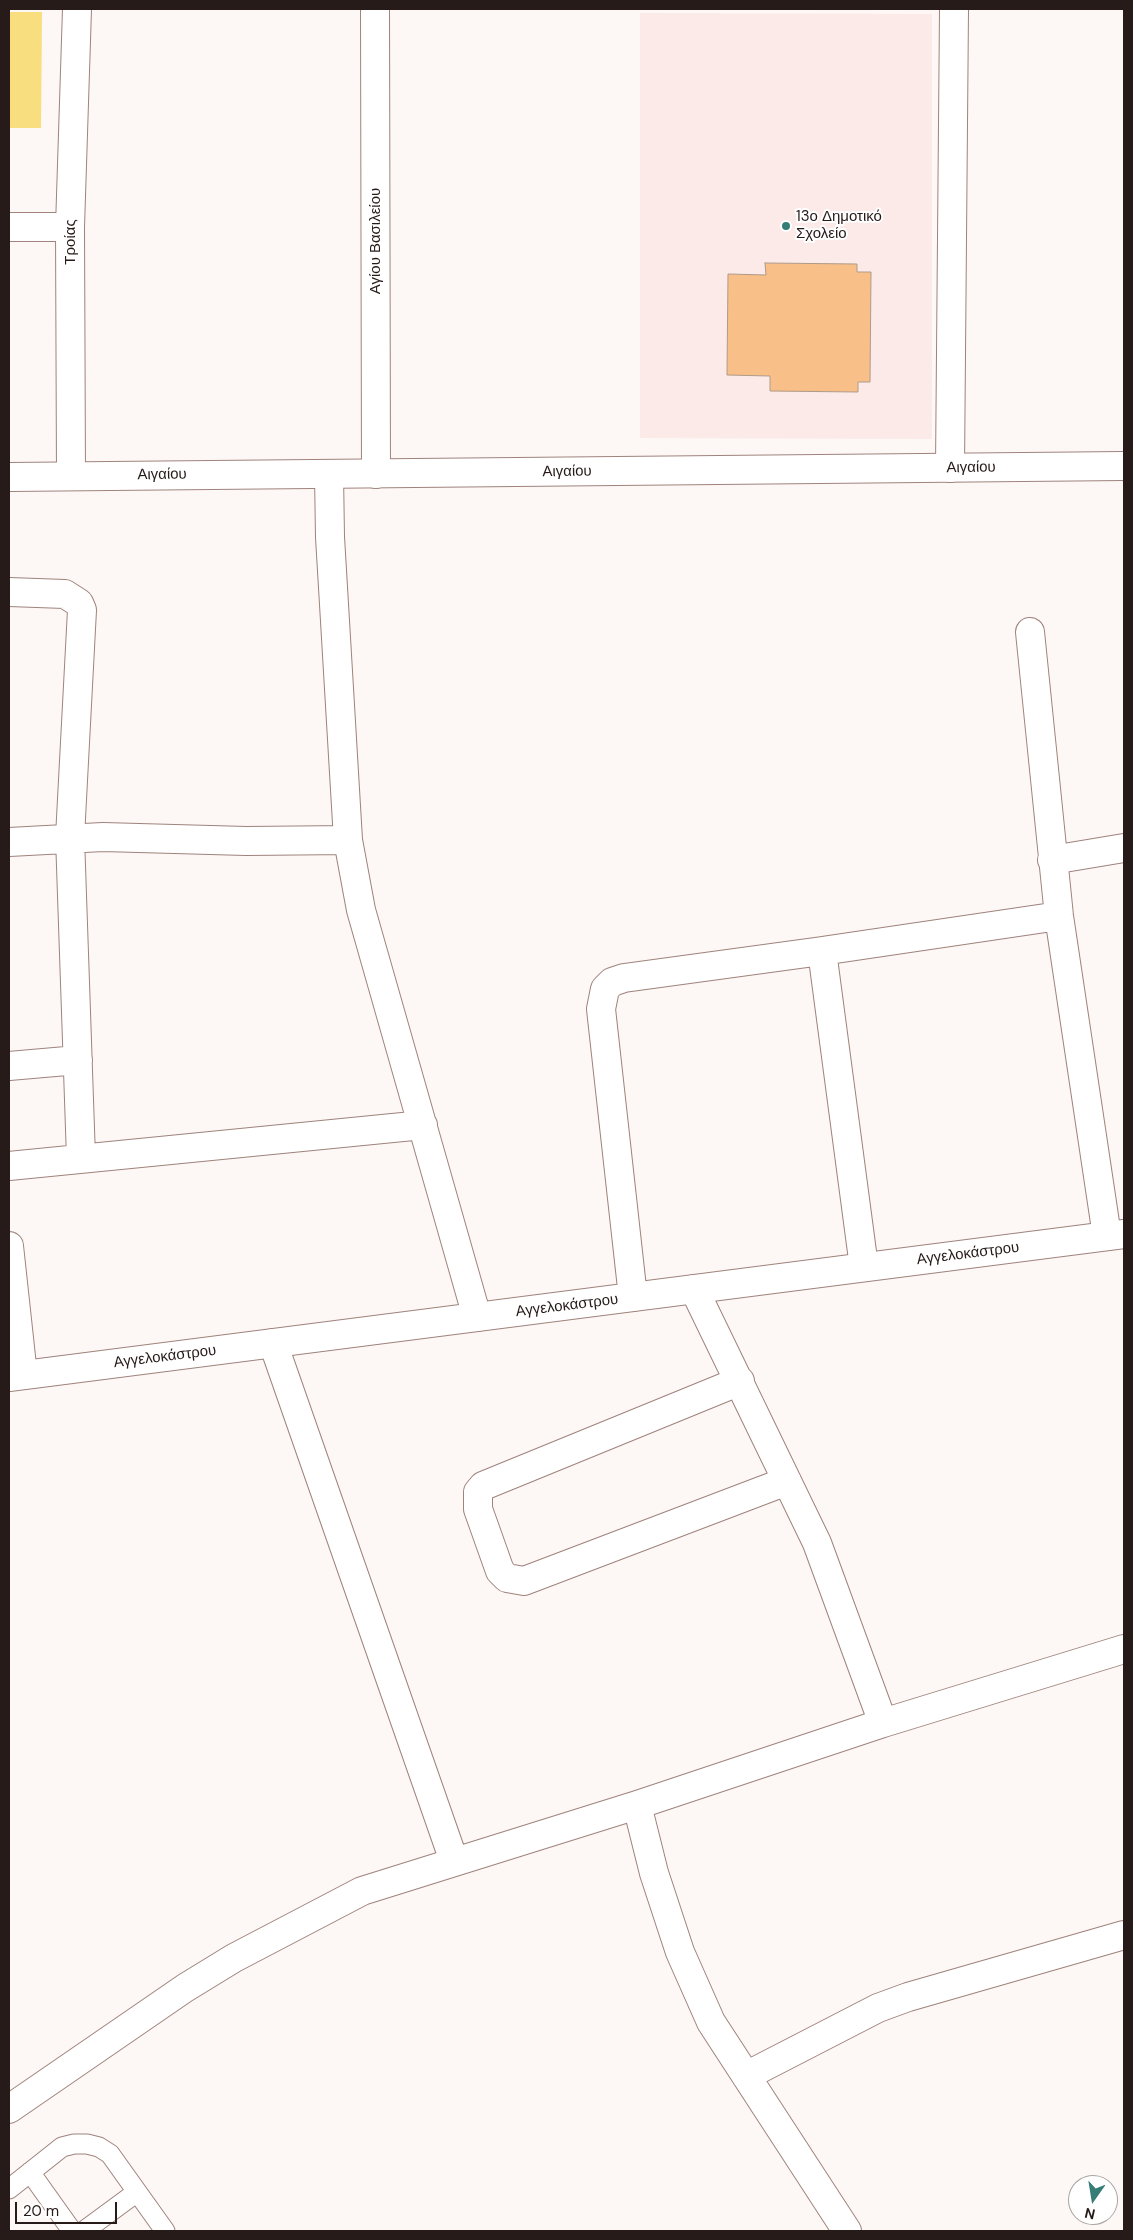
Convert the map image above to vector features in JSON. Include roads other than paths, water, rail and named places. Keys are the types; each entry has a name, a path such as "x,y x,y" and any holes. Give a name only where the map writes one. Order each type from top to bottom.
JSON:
{"street":[{"name":"Τροίας","path":"71,476 70,227 77,9"},
{"name":"Αγίου Βασιλείου","path":"375,9 376,474"},
{"path":"950,468 954,9"},
{"path":"9,227 70,227"},
{"name":"Αιγαίου","path":"9,477 1124,466"},
{"path":"329,474 330,536 348,840 361,910 374,961 477,1317"},
{"path":"9,592 65,594 79,603 82,610 70,837 81,1158"},
{"path":"1030,632 1059,916 1116,1235"},
{"path":"9,842 70,837 246,841 348,840"},
{"path":"1052,860 1124,848"},
{"path":"633,1297 601,1010 605,989 612,982 624,978 1059,916"},
{"path":"822,951 864,1267"},
{"path":"9,1066 78,1060"},
{"path":"9,1166 423,1125"},
{"name":"Αγγελοκάστρου","path":"16,1376 1116,1235"},
{"path":"9,1246 16,1376"},
{"path":"694,1289 817,1542 883,1723"},
{"path":"274,1343 454,1861"},
{"path":"740,1381 483,1486 478,1492 478,1509 500,1572 507,1578 524,1581 787,1481"},
{"path":"9,2109 186,1988 273,1935 362,1891 638,1805 883,1723 1124,1649"},
{"path":"638,1805 654,1872 691,1982 710,2022 847,2231"},
{"path":"746,2076 847,2024 900,2000 1124,1935"}],"lane":[{"path":"9,2189 62,2147 74,2144 87,2144 99,2147 110,2154 165,2231"},
{"path":"30,2172 72,2231"},
{"path":"84,2231 137,2192"}],"place":[{"name":"13ο Δημοτικό Σχολείο","path":"786,226"}]}
